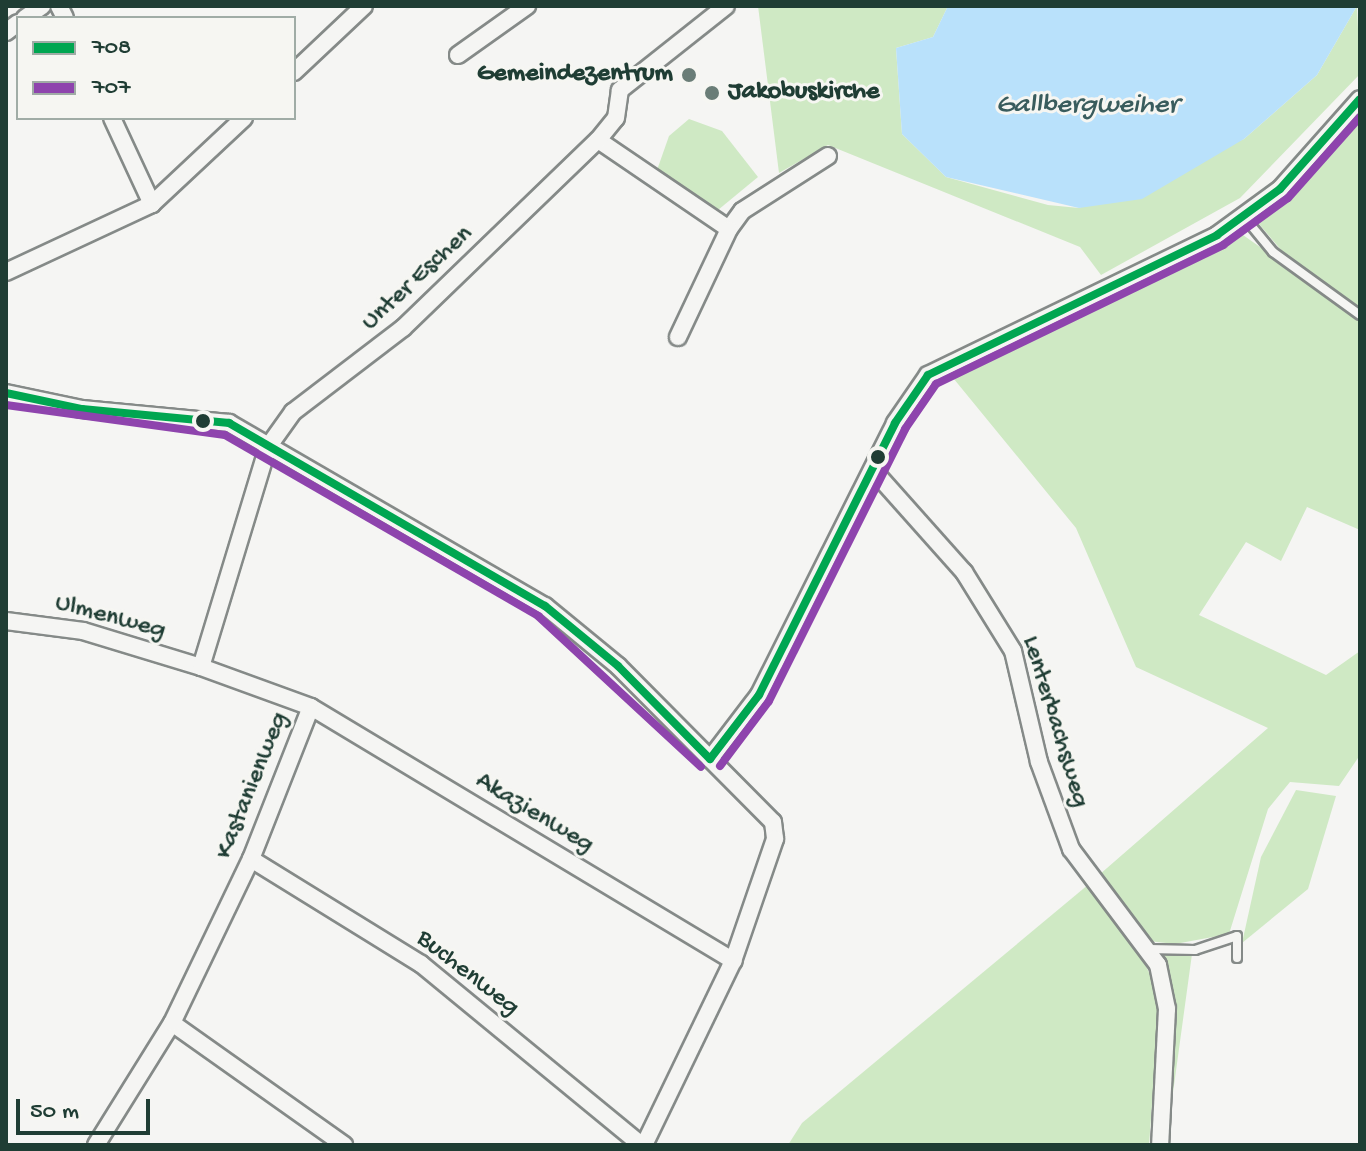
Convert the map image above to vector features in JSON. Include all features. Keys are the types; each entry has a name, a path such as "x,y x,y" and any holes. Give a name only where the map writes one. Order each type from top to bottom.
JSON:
{"street":[{"path":"296,70 364,6"},
{"path":"458,55 527,6"},
{"name":"Unter Eschen","path":"268,447 293,412 403,328 598,140 616,118 620,90 726,6"},
{"path":"710,759 759,695 916,389 944,363 1245,218 1360,99"},
{"path":"113,120 152,204"},
{"path":"6,272 152,204 242,120"},
{"path":"598,140 729,229"},
{"path":"678,337 729,229 742,211 828,156"},
{"path":"6,393 82,409 229,423 545,606 618,666 773,822 775,839 733,961 643,1145"},
{"path":"201,667 268,447"},
{"name":"Lenterbachsweg","path":"873,470 964,572 1013,651 1039,762 1071,849 1148,949 1166,999 1160,1145"},
{"name":"Ulmenweg","path":"6,621 83,631 201,667"},
{"name":"Kastanienweg","path":"96,1145 172,1023 251,859 311,707 201,667"},
{"name":"Akazienweg","path":"311,707 733,961"},
{"name":"Buchenweg","path":"251,859 421,964 643,1145"},
{"path":"172,1023 344,1145"}],"lane":[{"path":"1245,218 1273,252 1360,315"},
{"path":"1148,949 1195,950 1237,936 1237,958"}],"green space":[{"path":"758,6 948,6 933,37 896,48 902,134 946,177 1048,205 1079,208 1244,139 1317,75 1357,6 1360,74 1240,198 1101,275 1080,247 828,145 779,173"},
{"path":"1360,113 1360,307 1288,258 1259,224 1261,213"},
{"path":"689,119 722,131 758,177 718,210 656,173 669,136"},
{"path":"1243,235 1360,318 1360,530 1307,507 1281,561 1246,542 1199,615 1326,675 1360,651 1360,755 1339,786 1290,782 1268,809 1229,934 1175,944 1148,941 1099,875 1268,728 1136,667 1076,528 949,373"},
{"path":"1296,790 1336,796 1308,889 1242,943 1261,857"},
{"path":"1089,884 1137,946 1160,997 1149,1145 788,1145 802,1123"},
{"path":"1158,952 1192,954 1172,1100 1175,1043"}],"water":[{"name":"Gallbergweiher","path":"948,6 1357,6 1317,75 1244,139 1142,199 1079,208 946,177 902,134 896,48 933,37"}],"transit line":[{"name":"708","path":"710,759 759,695 895,423 928,375 1217,235 1280,189 1360,99"},
{"name":"707","path":"720,766 769,701 905,429 936,384 1223,245 1288,198 1360,117"},
{"name":"708","path":"6,393 82,409 229,423 545,606 618,666 710,759"},
{"name":"707","path":"6,405 225,435 538,616 701,767"}],"place":[{"name":"Gemeindezentrum","path":"689,75"},
{"name":"Jakobuskirche","path":"712,93"}]}
